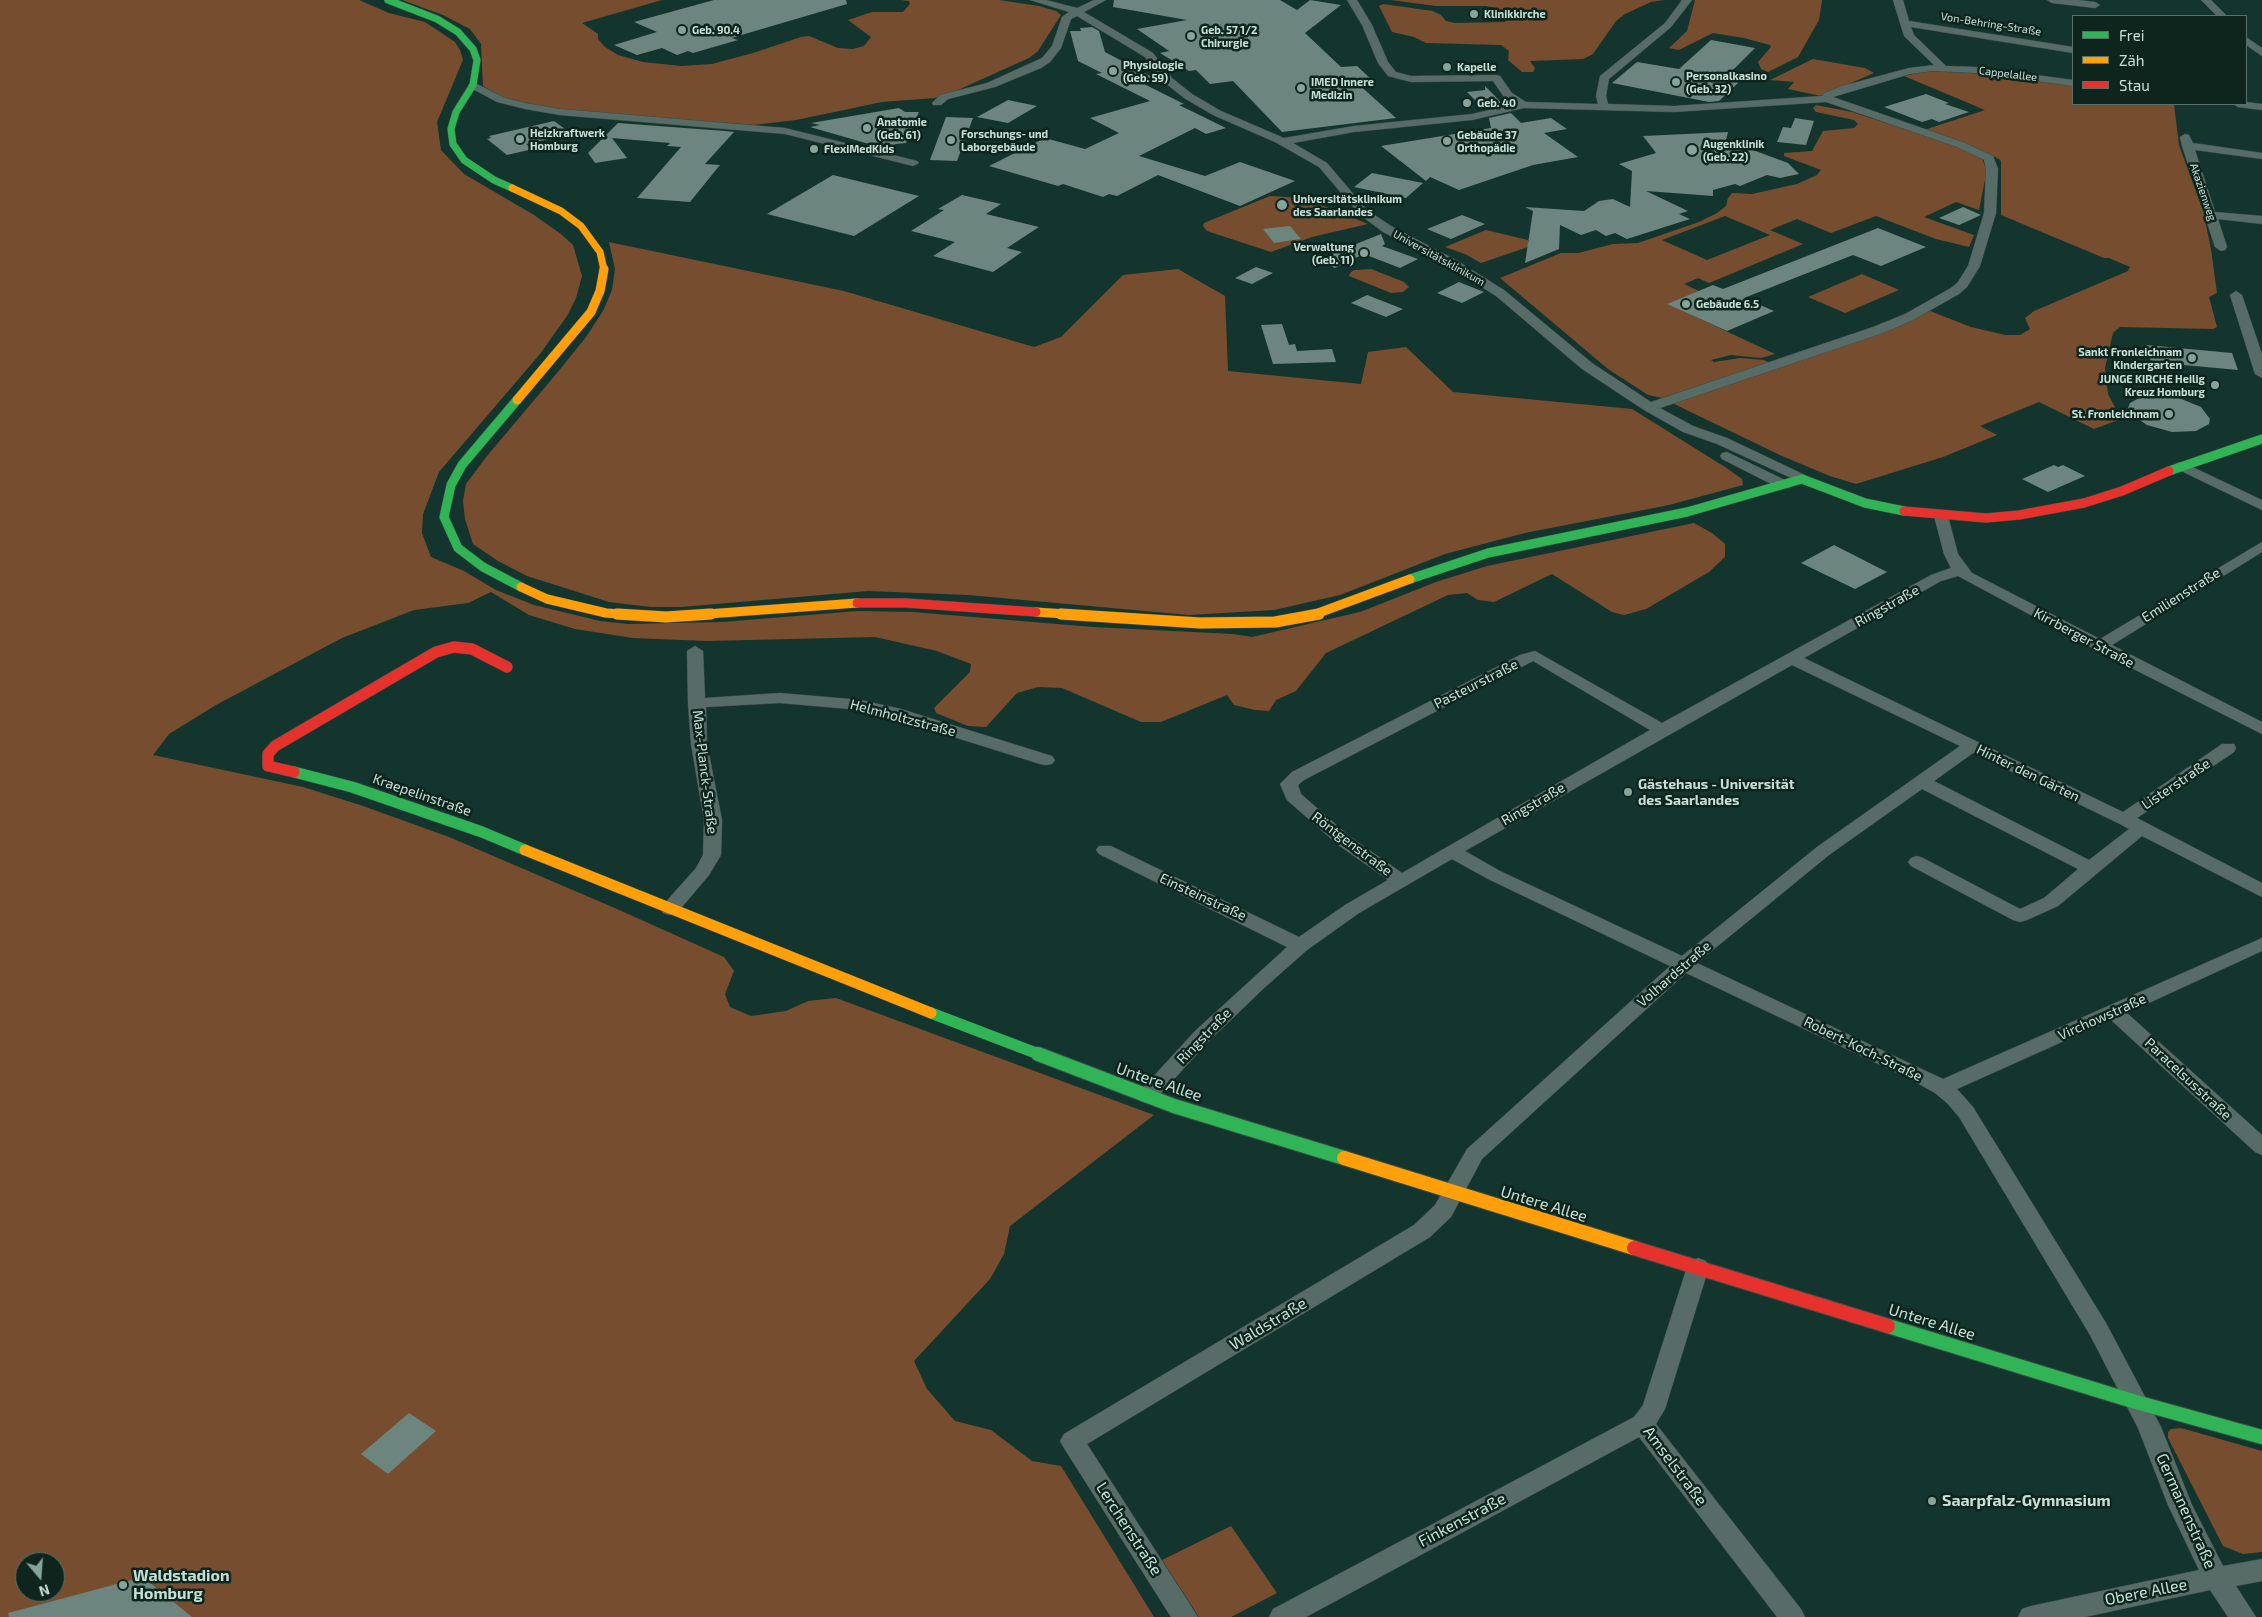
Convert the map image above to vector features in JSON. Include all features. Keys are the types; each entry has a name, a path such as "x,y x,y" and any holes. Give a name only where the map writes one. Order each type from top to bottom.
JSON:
{"street":[{"path":"388,0 438,19 469,42 475,53 476,69 473,85 452,122 451,137 458,152 477,170 547,204 581,226 600,252 604,270 600,291 591,312 462,465 451,485 444,517 449,532 458,548 508,582 547,599 606,613 666,617 854,603 906,603 1200,622 1275,622 1318,614 1345,606 1414,577 1488,553 1687,512 1784,486 1801,485"},
{"name":"Universitätsklinikum","path":"1035,0 1075,11 1138,47 1148,55 1168,80 1188,96 1216,113 1283,142 1328,168 1363,212 1374,221 1452,263 1500,293 1587,366 1649,407 1688,429"},
{"path":"937,103 944,98 992,85 1021,74 1046,60 1057,46 1067,17 1075,11 1101,0"},
{"path":"1352,0 1367,26 1387,70 1402,78 1496,78 1508,95 1524,105"},
{"path":"1604,107 1601,96 1604,78 1668,25 1687,0"},
{"path":"1898,0 1904,23 1915,43 1943,68"},
{"path":"2052,0 2095,5"},
{"path":"2206,0 2221,15"},
{"name":"Von-Behring-Straße","path":"1904,23 2072,50"},
{"path":"2247,41 2262,53"},
{"name":"Cappelallee","path":"1827,99 1832,93 1902,73 1943,68 2072,83"},
{"path":"473,85 501,100 525,106 560,112 785,131 913,163"},
{"path":"1283,142 1354,128 1472,117 1524,105 1674,109 1827,99 1961,145 1989,158 1992,169 1990,213 1974,266 1963,284 1955,291 1909,317 1878,330 1649,407"},
{"path":"2246,105 2262,107"},
{"name":"Akazienweg","path":"2221,247 2186,142 2262,156"},
{"path":"2211,215 2262,220"},
{"path":"2236,295 2262,374"},
{"path":"1688,429 1708,446 1756,473 1784,486"},
{"path":"1688,429 1722,442 1801,485 1946,524"},
{"path":"1839,506 1885,518 1946,524 2047,512 2112,494 2182,466 2262,439"},
{"path":"2182,466 2262,506"},
{"path":"2057,520 2092,508 2112,494"},
{"path":"1969,528 2014,527 2040,523"},
{"name":"Kirrberger Straße","path":"1946,524 1951,554 1961,570 1988,588 2261,728"},
{"name":"Emilienstraße","path":"2100,646 2262,546"},
{"name":"Ringstraße","path":"1148,1096 1202,1036 1300,946 1352,909 1662,730 1936,578 1961,570"},
{"name":"Kraepelinstraße","path":"507,667 472,648 454,647 436,652 275,746 268,754 268,766 334,782 411,806 482,832 827,973"},
{"name":"Max-Planck-Straße","path":"670,909 703,871 712,855 713,820 701,763 696,702 695,651"},
{"name":"Pasteurstraße","path":"1289,784 1306,772 1526,658 1535,656 1662,730"},
{"name":"Hinter den Gärten","path":"1793,659 2124,819 2262,891"},
{"name":"Helmholtzstraße","path":"696,702 780,698 823,700 861,705 895,713 1046,760"},
{"name":"Volhardstraße","path":"1452,1193 1474,1154 1684,964 1823,850 1920,780 1972,746"},
{"name":"Listerstraße","path":"2124,819 2228,748"},
{"path":"1920,780 2090,868"},
{"name":"Röntgenstraße","path":"1289,784 1293,796 1317,819 1343,840 1400,880"},
{"path":"1917,862 2020,916 2051,902 2141,828"},
{"name":"Einsteinstraße","path":"1105,850 1282,935 1300,946"},
{"name":"Robert-Koch-Straße","path":"1451,851 1494,875 1942,1088 1966,1112 2098,1329 2136,1402"},
{"name":"Virchowstraße","path":"1942,1088 2262,944"},
{"name":"Untere Allee","path":"827,973 1148,1096 1452,1193 2136,1402 2262,1437"},
{"name":"Paracelsusstraße","path":"2114,1012 2262,1147"},
{"name":"Waldstraße","path":"1072,1441 1422,1231 1443,1211 1452,1193"},
{"name":"Amselstraße","path":"1698,1267 1653,1409 1642,1424 1792,1617"},
{"name":"Germanenstraße","path":"2136,1402 2180,1506 2216,1578 2243,1617"},
{"name":"Finkenstraße","path":"1282,1617 1642,1424"},
{"name":"Lerchenstraße","path":"1072,1441 1185,1617"},
{"name":"Obere Allee","path":"2031,1617 2262,1570"}],"shaded area":[{"path":"0,0 359,0 389,13 425,22 455,42 463,60 437,122 441,150 464,174 534,215 561,234 573,245 582,276 576,298 567,316 540,354 439,472 423,514 422,533 431,557 464,571 496,590 534,605 600,621 628,624 722,622 858,611 913,612 1093,627 1233,634 1252,637 1360,612 1436,582 1487,566 1694,523 1712,533 1725,544 1725,557 1709,572 1646,609 1624,615 1612,612 1552,574 1494,602 1478,600 1467,593 1448,595 1326,653 1296,691 1276,700 1269,711 1234,705 1227,695 1161,722 1141,722 1062,688 1038,687 1017,693 986,727 968,726 936,713 934,708 970,672 971,664 937,651 875,637 707,641 633,638 575,629 529,615 491,592 468,603 414,610 342,638 216,705 169,734 153,755 303,787 363,806 449,837 617,909 724,957 734,971 725,994 730,1007 751,1016 786,1011 808,1001 836,998 1154,1115 1010,1226 1004,1254 990,1279 914,1361 927,1389 955,1421 991,1430 1032,1461 1061,1466 1154,1617 0,1617"},
{"path":"402,0 662,0 582,23 598,34 598,39 605,47 618,55 643,62 681,66 712,64 809,36 838,48 853,49 864,46 871,37 848,20 872,12 903,12 910,4 909,1 901,0 999,0 1039,6 1056,11 1061,15 1038,51 1029,58 949,94 935,98 882,102 796,120 753,125 560,110 511,102 483,86 481,44 470,29 443,15"},
{"path":"1391,0 1664,0 1651,2 1625,14 1616,21 1593,54 1583,59 1530,61 1535,68 1533,72 1522,72 1508,60 1509,51 1501,45 1426,43 1414,37 1392,32 1379,6 1383,4 1433,11 1441,15 1446,21 1455,23 1504,22 1509,19 1496,8 1486,6 1436,6"},
{"path":"1695,0 1822,0 1819,20 1798,57 1768,72 1761,69 1758,62 1771,47 1770,45 1744,38 1713,33 1679,50 1669,48 1687,31"},
{"path":"1813,59 1865,68 1874,73 1821,96 1788,89 1794,82 1770,80"},
{"path":"1926,71 1974,73 2072,85 2072,105 2174,105 2179,145 2203,211 2211,249 2217,293 2209,297 2217,327 2213,329 2120,327 2113,333 2105,368 2108,394 2121,419 2094,429 2039,402 1980,426 1997,435 1943,457 1856,484 1830,476 1782,456 1672,403 1883,332 1930,311 1971,327 2005,335 2020,335 2030,329 2025,318 2034,311 2128,271 2130,267 2001,215 2001,161 1972,146 1924,130 1985,110 1904,76"},
{"path":"1816,105 1852,112 1957,146 1982,159 1987,170 1979,210 1956,202 1924,217 1974,235 1969,247 1936,239 1876,216 1831,233 1797,219 1770,230 1803,244 1709,283 1698,278 1684,284 1699,291 1668,304 1775,354 1761,358 1731,355 1711,360 1714,362 1740,358 1764,360 1770,363 1662,398 1648,395 1608,369 1500,278 1561,253 1578,253 1613,244 1638,243 1699,222 1717,213 1726,206 1728,198 1732,193 1752,194 1797,184 1817,175 1821,170 1784,156 1784,153 1812,151 1823,131 1854,128 1858,124 1854,120 1816,112 1813,108","holes":["1725,216 1770,235 1707,260 1662,240"]},
{"path":"1270,196 1304,198 1368,224 1312,237 1271,252 1207,231 1203,226 1204,223"},
{"path":"1486,230 1528,240 1528,247 1481,263 1465,254 1445,247"},
{"path":"609,242 844,291 1034,347 1061,337 1123,275 1178,269 1225,296 1228,371 1361,384 1368,352 1406,347 1453,392 1632,409 1725,467 1742,479 1743,485 1669,505 1525,533 1445,554 1340,595 1274,610 1189,615 968,595 868,591 681,607 651,607 609,602 527,576 498,561 473,544 465,519 463,501 466,484 586,337 603,311 612,290 615,269"},
{"path":"1371,269 1404,282 1409,287 1403,292 1391,293 1349,276 1354,270"},
{"path":"1862,274 1899,290 1845,313 1808,297"},
{"path":"2181,1428 2262,1451 2262,1552 2243,1554 2223,1546 2168,1438 2168,1432 2171,1429"},
{"path":"1231,1526 1277,1593 1231,1617 1199,1617 1162,1560"}],"building":[{"path":"714,0 846,0 847,4 738,36 732,38 738,40 693,53 688,51 677,55 662,48 637,55 614,45 657,32 634,22"},
{"path":"1114,0 1280,0 1297,10 1310,0 1341,5 1305,33 1341,67 1357,66 1372,80 1356,82 1396,118 1282,132 1233,81 1210,84 1196,70 1189,71 1160,53 1169,51 1137,29 1187,20 1113,7"},
{"path":"1092,27 1099,31 1105,52 1154,78 1138,81 1184,104 1179,105 1226,128 1206,134 1195,128 1139,156 1205,176 1240,162 1295,181 1240,206 1158,175 1117,196 1109,194 1103,197 1063,184 1058,186 989,166 1045,138 1085,149 1119,133 1090,118 1150,101 1096,74 1102,73 1078,61 1070,31 1081,31 1080,28"},
{"name":"Personalkasino (Geb. 32)","path":"1711,40 1755,48 1725,78 1740,81 1719,101 1709,102 1612,83 1637,62 1679,69"},
{"path":"1485,86 1503,105 1482,107 1467,92 1485,90"},
{"path":"1926,94 1949,103 1945,104 1969,112 1939,122 1932,119 1922,122 1884,107"},
{"path":"1008,100 1037,106 1008,123 977,117"},
{"name":"Anatomie (Geb. 61)","path":"899,108 905,112 919,112 906,143 895,144 894,146 889,145 883,148 810,127 820,125 811,123"},
{"path":"1511,113 1521,123 1551,118 1567,129 1544,133 1578,157 1533,165 1459,190 1430,177 1426,181 1381,146 1491,128 1489,118"},
{"name":"Forschungs- und Laborgebäude","path":"946,117 973,118 957,161 930,160"},
{"path":"1795,118 1814,121 1806,145 1777,142 1783,127 1791,128"},
{"name":"Heizkraftwerk Homburg","path":"554,121 572,134 526,144 533,149 507,155 487,139 491,138 489,136"},
{"path":"618,123 734,132 705,164 720,165 690,202 637,198 681,147 667,146 670,143 612,138 627,158 595,163 588,153"},
{"path":"1728,132 1726,140 1788,163 1799,174 1780,178 1767,175 1740,186 1735,184 1713,190 1713,196 1646,191 1688,211 1679,214 1690,219 1627,239 1615,233 1606,236 1596,230 1581,235 1560,225 1559,249 1525,263 1533,211 1525,207 1584,211 1599,201 1613,199 1630,207 1632,171 1619,164 1656,153 1643,136"},
{"path":"1372,173 1423,183 1406,198 1354,187"},
{"path":"833,175 919,196 854,236 767,214"},
{"path":"962,195 1001,204 986,214 1039,227 1007,248 1022,252 993,272 933,256 955,242 911,231 944,210 938,209"},
{"path":"1963,207 1981,215 1959,225 1939,218"},
{"path":"1462,215 1485,224 1451,239 1427,229"},
{"path":"1290,226 1301,239 1274,243 1263,229"},
{"path":"1878,228 1926,247 1881,266 1853,255 1744,298 1774,311 1727,331 1667,304 1713,285 1723,289"},
{"name":"Verwaltung (Geb. 11)","path":"1381,234 1385,244 1382,246 1418,259 1400,268 1364,254 1335,268 1316,260"},
{"path":"1256,267 1273,273 1252,284 1235,278"},
{"path":"1459,282 1484,292 1462,303 1437,293"},
{"path":"1367,295 1403,309 1386,317 1351,303"},
{"path":"1282,324 1289,345 1295,344 1297,351 1332,349 1336,362 1273,364 1261,325"},
{"name":"Sankt Fronleichnam Kindergarten","path":"2146,345 2232,353 2238,370 2151,362"},
{"name":"St. Fronleichnam","path":"2154,395 2179,398 2201,407 2210,419 2209,424 2196,431 2172,432 2147,425 2131,414 2128,408 2130,403 2143,396"},
{"path":"2054,465 2058,467 2063,465 2085,476 2048,492 2022,479"},
{"path":"1834,545 1887,572 1855,589 1801,563"},
{"path":"409,1413 436,1431 388,1474 361,1454"},
{"name":"Waldstadion Homburg","path":"143,1577 192,1617 9,1617 8,1613 49,1602 65,1602 65,1598"}],"traffic: fast":[{"path":"388,0 437,19 458,32 473,49 477,60 473,85 456,112 451,129 453,144 464,160 494,180 512,188"},
{"path":"517,400 462,465 451,485 444,517 458,548 483,567 521,587"},
{"path":"2169,471 2262,439"},
{"path":"1410,579 1488,553 1687,512 1802,479 1865,503 1904,511"},
{"path":"294,772 352,787 482,832 525,850"},
{"path":"931,1013 1174,1106 1344,1158"},
{"path":"1888,1326 2136,1402 2262,1437"}],"traffic: slow":[{"path":"512,188 561,211 581,226 600,252 604,270 600,291 591,312 517,400"},
{"path":"1036,612 1200,623 1275,622 1318,614 1410,579"},
{"path":"521,587 547,599 606,613 666,617 857,603"},
{"path":"525,850 931,1013"},
{"path":"1344,1158 1634,1248"}],"traffic: jam":[{"path":"1904,511 1920,514 1986,518 2019,515 2084,503 2122,491 2169,471"},
{"path":"857,603 906,603 1036,612"},
{"path":"294,772 268,766 268,754 275,746 436,652 454,647 472,649 507,667"},
{"path":"1634,1248 1888,1326"}],"place":[{"name":"Klinikkirche","path":"1474,14"},
{"name":"Geb. 90.4","path":"682,30"},
{"name":"Geb. 57 1/2 Chirurgie","path":"1191,36"},
{"name":"Kapelle","path":"1447,67"},
{"name":"Physiologie (Geb. 59)","path":"1113,71"},
{"name":"Personalkasino (Geb. 32)","path":"1676,82"},
{"name":"IMED Innere Medizin","path":"1301,88"},
{"name":"Geb. 40","path":"1467,103"},
{"name":"Anatomie (Geb. 61)","path":"867,128"},
{"name":"Heizkraftwerk Homburg","path":"520,139"},
{"name":"Forschungs- und Laborgebäude","path":"951,140"},
{"name":"Gebäude 37 Orthopädie","path":"1447,141"},
{"name":"FlexiMedKids","path":"814,149"},
{"name":"Augenklinik (Geb. 22)","path":"1692,150"},
{"name":"Universitätsklinikum des Saarlandes","path":"1282,205"},
{"name":"Verwaltung (Geb. 11)","path":"1364,253"},
{"name":"Gebäude 6.5","path":"1686,304"},
{"name":"Sankt Fronleichnam Kindergarten","path":"2192,358"},
{"name":"JUNGE KIRCHE Heilig Kreuz Homburg","path":"2215,385"},
{"name":"St. Fronleichnam","path":"2169,414"},
{"name":"Gästehaus - Universität des Saarlandes","path":"1628,792"},
{"name":"Saarpfalz-Gymnasium","path":"1932,1501"},
{"name":"Waldstadion Homburg","path":"123,1585"}]}
